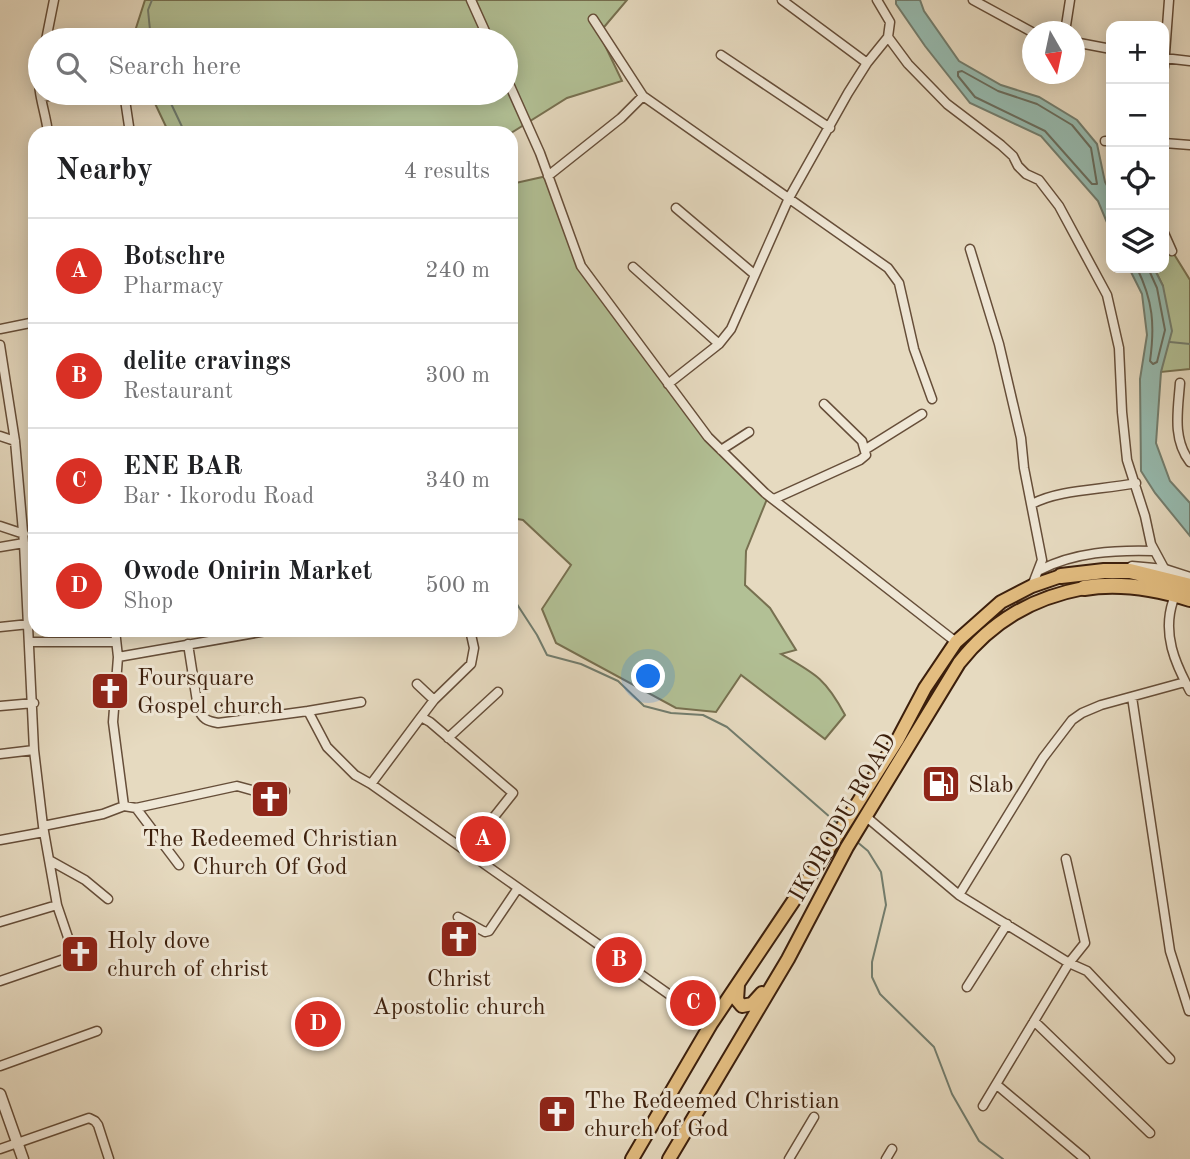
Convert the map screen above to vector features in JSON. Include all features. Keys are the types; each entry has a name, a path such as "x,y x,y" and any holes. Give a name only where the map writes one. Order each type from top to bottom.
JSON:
{"highway":[{"name":"IKORODU ROAD","path":"632,1159 711,1024 898,739 925,688 956,642 1001,603 1032,586 1061,576 1130,571 1190,586"},
{"name":"IKORODU ROAD","path":"668,1159 964,656 996,625 1039,600 1084,587 1124,585 1190,599"},
{"path":"739,982 737,1000 746,1006 752,1004 788,959"}],"street":[{"path":"48,28 54,0"},
{"path":"471,0 484,28"},
{"path":"782,0 867,63"},
{"path":"668,384 719,344 731,329 789,198 867,63 888,37 890,22 877,0"},
{"path":"973,0 1022,27"},
{"path":"1067,21 1070,0"},
{"path":"1167,21 1169,0"},
{"path":"593,19 643,96 877,259 895,276 914,349 932,399"},
{"path":"888,37 908,64 947,104 1007,150 1026,174 1039,180 1064,215 1107,295 1119,348 1127,460 1136,483 1153,551 1165,570"},
{"path":"1085,44 1106,48"},
{"path":"721,55 830,128"},
{"path":"1169,59 1190,61"},
{"path":"548,176 621,118 643,96"},
{"path":"43,105 47,126"},
{"path":"126,105 129,126"},
{"path":"518,105 548,176 581,266 708,437 774,499 956,642"},
{"path":"1169,144 1190,145"},
{"path":"676,208 754,274"},
{"path":"1169,244 1172,251"},
{"path":"970,249 1011,393 1032,504 1042,561 1032,586"},
{"path":"633,267 719,344"},
{"path":"0,329 28,323"},
{"path":"0,345 15,441 28,607"},
{"path":"1180,383 1178,434 1190,462"},
{"path":"774,499 866,455 862,442 824,404"},
{"path":"866,449 922,414"},
{"path":"721,450 749,432"},
{"path":"0,436 15,441"},
{"path":"1032,504 1063,494 1136,483"},
{"path":"0,526 24,538"},
{"path":"0,547 24,538"},
{"path":"1040,570 1071,556 1124,550 1153,551"},
{"name":"IKORODU ROAD","path":"1061,576 1104,567 1165,570 1190,578"},
{"name":"IKORODU ROAD","path":"1084,587 1128,589 1190,606"},
{"path":"1173,601 1169,613 1169,641 1179,674 1190,691"},
{"path":"0,627 28,624"},
{"path":"0,981 70,957 73,952 57,905 44,829 34,750 30,637"},
{"path":"116,637 118,657 113,722 124,806"},
{"path":"198,637 198,643"},
{"path":"118,657 232,637"},
{"path":"371,784 434,700 471,664 474,648 472,637"},
{"path":"30,642 116,642"},
{"path":"188,644 198,708 201,717 206,720 218,723 361,702"},
{"path":"959,895 1044,758 1072,720 1101,705 1185,682"},
{"path":"417,684 434,700"},
{"path":"448,738 498,692"},
{"path":"1132,697 1170,951 1189,1011"},
{"path":"0,706 34,703"},
{"path":"308,711 327,747 355,775 711,1024"},
{"path":"421,717 513,793 467,851"},
{"path":"0,754 34,750"},
{"path":"0,840 103,814 124,806 136,808 237,786 266,794 285,792"},
{"path":"136,808 179,865"},
{"path":"865,825 959,895 1069,964 1087,971 1170,1059"},
{"path":"983,1107 1069,964 1085,943 1066,859"},
{"path":"51,861 85,880 108,899"},
{"path":"458,917 485,932 489,931 518,888"},
{"path":"0,922 57,905"},
{"path":"967,987 1007,924"},
{"path":"1034,1021 1150,1133"},
{"path":"0,1066 97,1031"},
{"path":"997,1085 1085,1159"},
{"path":"0,1094 23,1159"},
{"path":"789,1159 814,1117"},
{"path":"0,1149 79,1121 92,1119 98,1125 109,1159"},
{"path":"886,1159 891,1149"}],"green space":[{"path":"145,0 627,0 599,33 622,81 567,98 518,129 518,126 166,126 156,105 518,105 518,28 136,28"},
{"path":"547,176 584,263 716,445 769,494 746,551 745,585 770,608 796,650 781,654 819,678 845,715 825,739 741,675 716,712 676,708 556,643 542,609 571,565 523,520 518,519 518,182"},
{"path":"1169,246 1190,280 1190,369 1161,372 1163,286 1156,273 1169,273"}],"water":[{"path":"896,0 920,0 924,11 959,61 1001,85 1039,97 1077,120 1097,144 1106,184 1106,220 1098,201 1041,136 970,103 896,4"},
{"path":"1132,273 1156,273 1163,286 1172,331 1161,372 1156,443 1170,481 1190,503 1190,536 1141,471 1140,379 1147,335 1142,294"}],"waterway":[{"path":"150,28 148,10 152,0"},
{"path":"172,105 182,126"},
{"path":"1170,342 1190,344"},
{"path":"518,606 547,655 581,664 618,681 644,706 671,713 703,715 727,727 839,825"},
{"path":"856,841 868,851 881,872 886,905 872,962 872,977 880,994 934,1047 952,1094 979,1141 1003,1159"}],"place":[{"name":"Foursquare Gospel church","path":"110,691"},
{"name":"Slab","path":"941,784"},
{"name":"The Redeemed Christian Church Of God","path":"270,799"},
{"name":"Botschre","path":"483,839"},
{"name":"Christ Apostolic church","path":"459,939"},
{"name":"Holy dove church of christ","path":"80,954"},
{"name":"delite cravings","path":"619,960"},
{"name":"ENE BAR","path":"693,1003"},
{"name":"Owode Onirin Market","path":"318,1024"},
{"name":"The Redeemed Christian church of God","path":"557,1114"}]}
